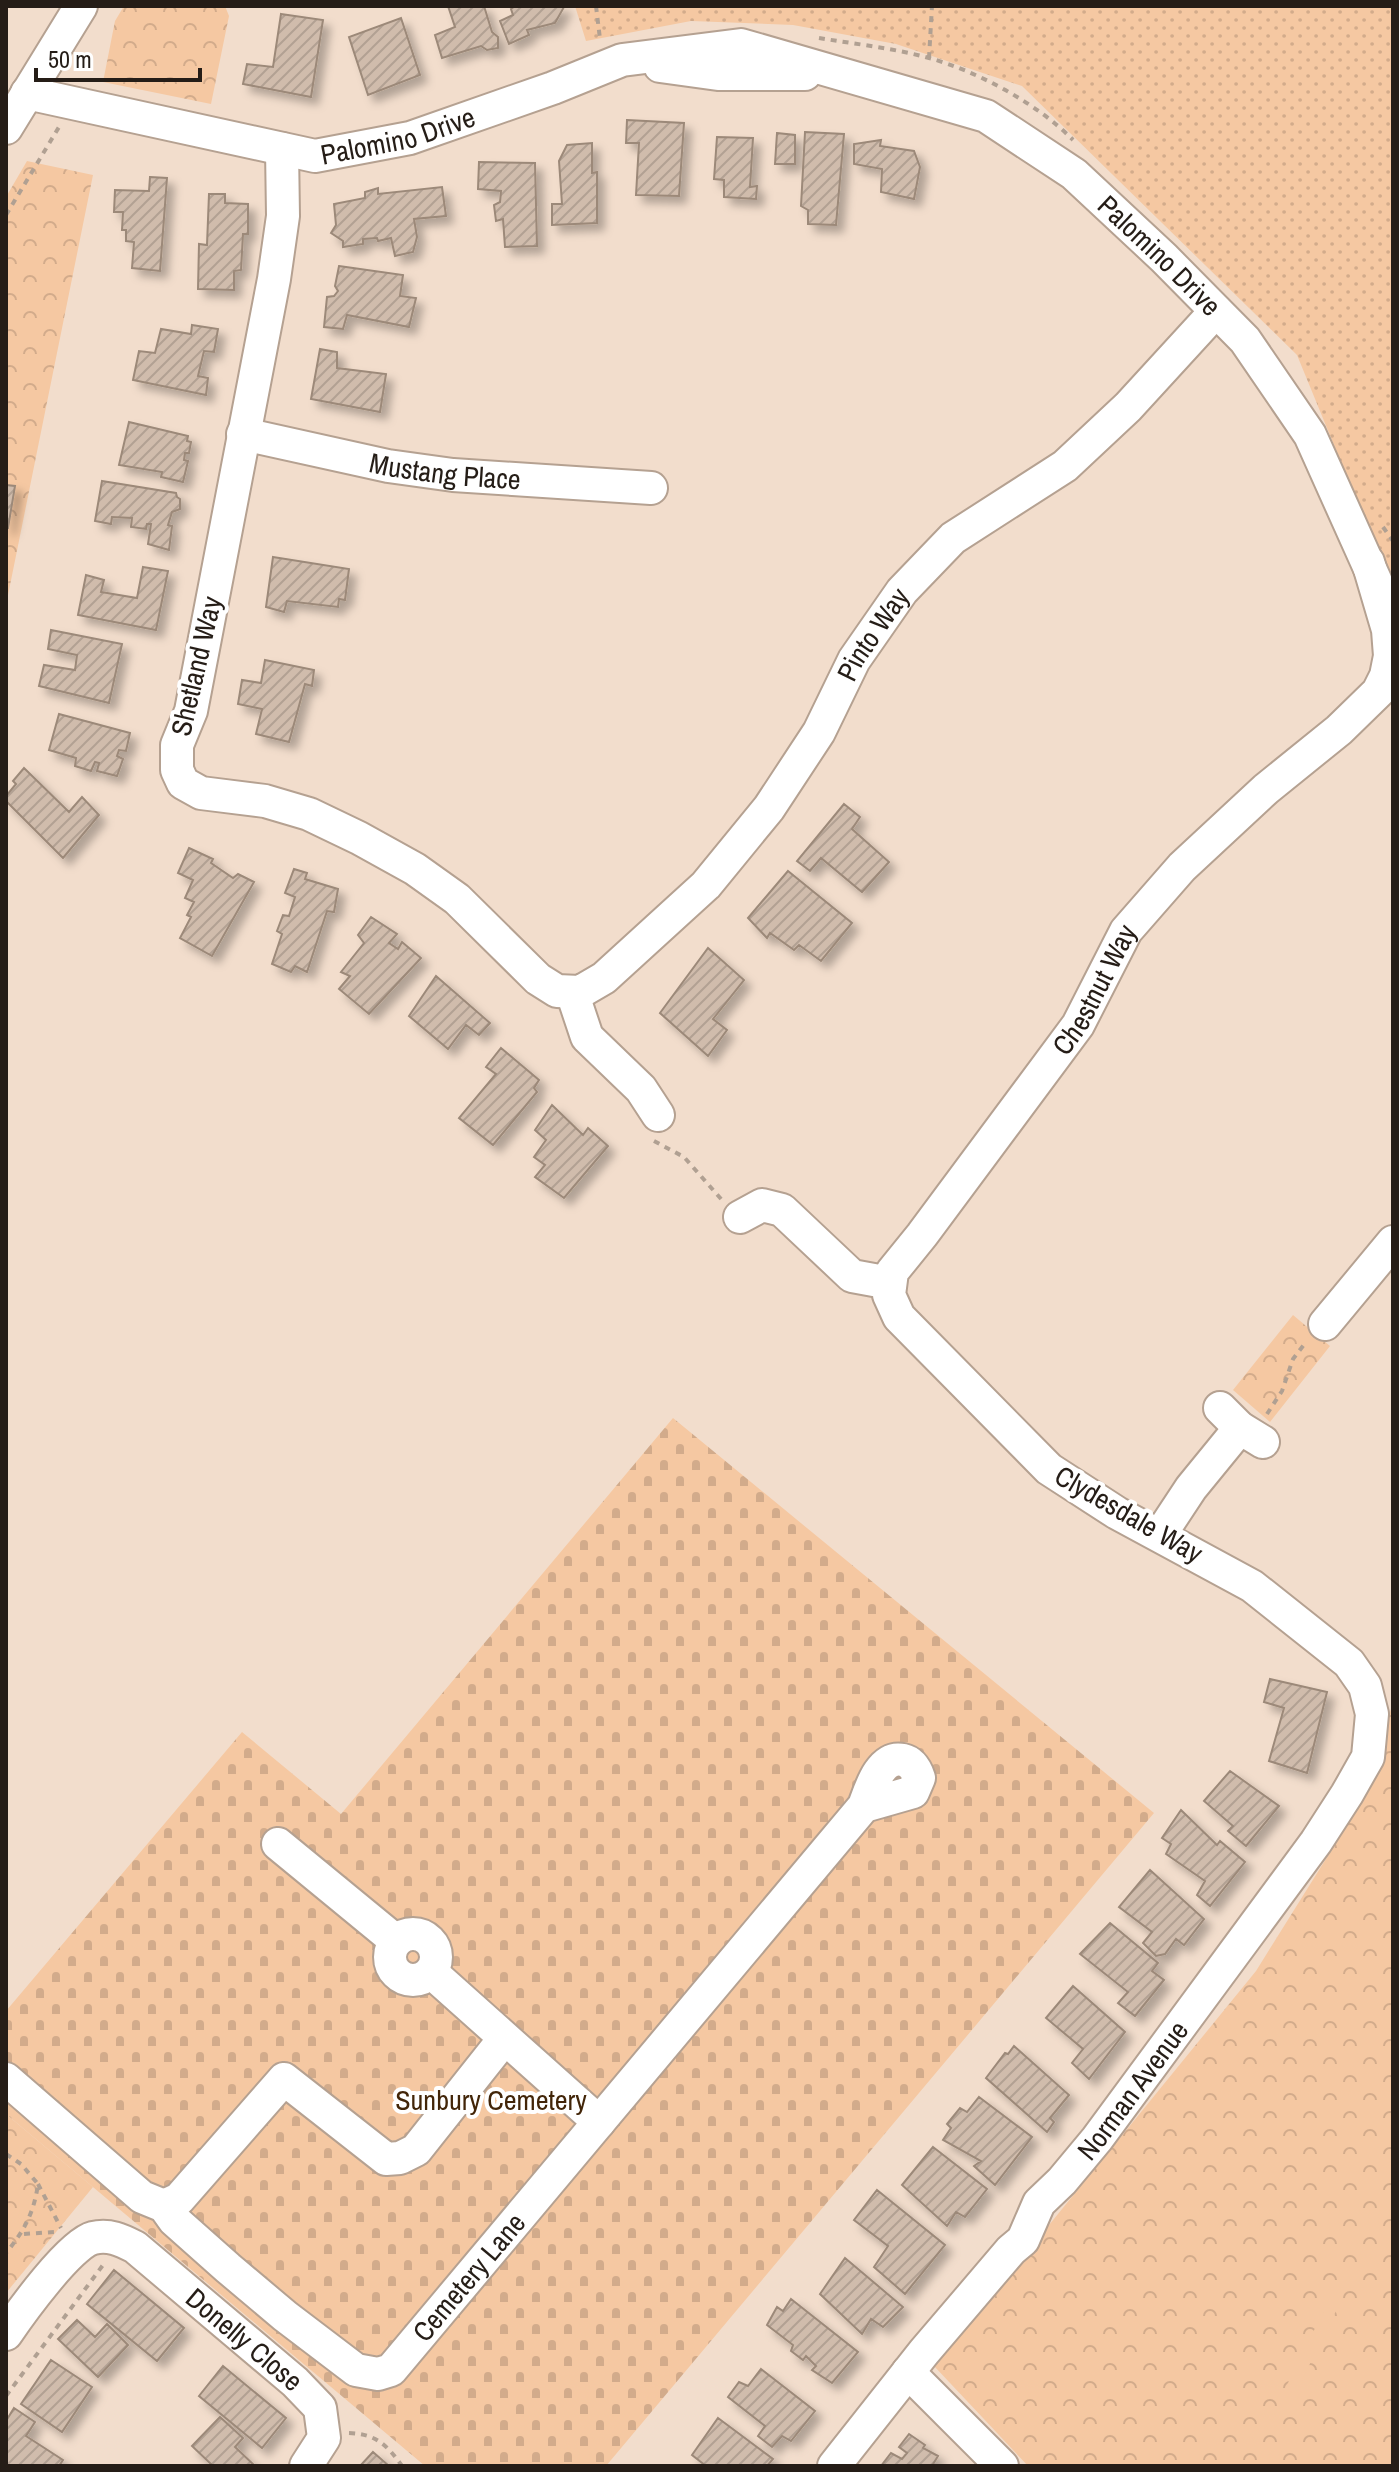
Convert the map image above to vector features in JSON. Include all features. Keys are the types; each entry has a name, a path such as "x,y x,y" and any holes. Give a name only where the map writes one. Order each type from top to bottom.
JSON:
{"street":[{"path":"6,128 81,6"},
{"name":"Palomino Drive","path":"27,93 315,156 410,138 553,88 616,51 718,74 840,73 986,116 1074,174 1245,340 1310,435 1393,618"},
{"name":"Shetland Way","path":"282,149 283,216 276,266 191,711 177,745 177,770 183,783 201,793 265,801 309,814 415,869 457,899 538,979 557,991 572,992"},
{"name":"Pinto Way","path":"572,992 580,992 604,978 715,874 769,808 819,732 854,660 902,591 922,569 953,538 1065,466 1128,407 1216,311"},
{"name":"Mustang Place","path":"243,434 388,466 453,475 651,488"},
{"name":"Palomino Drive","path":"1368,562 1388,630 1391,682"},
{"name":"Chestnut Way","path":"890,1283 892,1272 1078,1025 1126,931 1182,867 1266,789 1339,730 1391,682"},
{"path":"572,992 587,1037 641,1089 658,1115"},
{"path":"740,1217 762,1205 782,1210 852,1276 890,1283"},
{"path":"1323,1326 1393,1242"},
{"name":"Clydesdale Way","path":"890,1283 889,1295 899,1317 1049,1469 1117,1513 1252,1586 1349,1663 1365,1686"},
{"path":"1160,1535 1191,1488 1247,1424"},
{"name":"Norman Avenue","path":"834,2466 908,2372 1011,2250 1023,2240 1039,2203 1097,2139 1316,1842 1368,1757 1372,1714 1365,1686"},
{"name":"Cemetery Lane","path":"6,2079 142,2197 164,2206 174,2220 285,2316 356,2370 378,2374 391,2370 864,1806"},
{"path":"278,1844 396,1941 390,1956 394,1971 408,1980 417,1980 431,1972 599,2122"},
{"path":"164,2206 179,2199 284,2079 386,2159 400,2158 416,2150 504,2039"},
{"name":"Donelly Close","path":"77,2249 91,2238 115,2237 135,2247 295,2382 320,2408 323,2431"},
{"path":"6,2334 68,2256 77,2249"},
{"path":"908,2372 1002,2466"},
{"path":"306,2466 324,2438 323,2431"}],"path":[{"path":"596,6 600,44 616,51"},
{"path":"929,58 932,6"},
{"path":"807,36 929,58 1022,100 1074,141"},
{"path":"6,215 74,103"},
{"path":"1380,523 1393,541"},
{"path":"658,1115 640,1134 684,1157 740,1217"},
{"path":"1247,1424 1282,1391 1293,1359 1323,1326"},
{"path":"6,2154 21,2164 38,2184 63,2232 21,2234"},
{"path":"6,2253 21,2234 34,2206 38,2184"},
{"path":"6,2396 105,2262 77,2249"},
{"path":"323,2431 374,2436 389,2448 402,2466"}],"green space":[{"path":"124,6 225,6 229,16 211,104 103,82 115,21"},
{"path":"575,6 1393,6 1393,589 1297,355 1022,86 896,44 793,25 691,21 586,41"},
{"path":"27,161 93,175 6,605 6,197"},
{"path":"1293,1315 1330,1346 1270,1422 1233,1390"},
{"name":"Sunbury Cemetery","path":"673,1418 1154,1813 606,2466 425,2466 6,2114 6,2011 242,1732 341,1814"},
{"path":"1393,1701 1393,2466 1028,2466 934,2366 1256,1971 1369,1790"},
{"path":"6,2114 93,2187 6,2293"},
{"path":"1327,2304 1337,2309 1294,2396 1284,2391"}],"building":[{"path":"448,6 484,6 492,32 498,37 498,48 487,50 481,46 442,58 435,35 455,27"},
{"path":"515,6 564,7 555,23 527,30 529,35 509,44 500,21 513,15 511,9"},
{"path":"281,14 323,20 311,97 243,84 247,64 273,67"},
{"path":"401,18 420,75 368,95 349,37"},
{"path":"627,120 684,123 679,196 636,195 639,143 626,143"},
{"path":"805,132 844,134 836,225 808,224 808,210 801,206"},
{"path":"777,133 795,135 795,164 775,164"},
{"path":"717,137 753,138 750,187 757,186 756,199 724,197 724,180 714,179"},
{"path":"881,140 880,146 914,151 920,167 914,199 881,192 882,169 854,164 854,144"},
{"path":"592,143 592,173 597,172 597,223 552,225 552,204 562,204 559,161 567,145"},
{"path":"479,162 535,163 537,246 505,247 503,219 496,221 494,205 500,202 501,191 478,189"},
{"path":"150,177 167,178 160,271 132,268 134,242 126,241 126,230 122,230 123,212 114,212 115,190 149,191"},
{"path":"442,187 446,216 414,219 417,237 413,252 395,256 391,238 378,241 377,238 363,239 363,244 343,247 343,241 331,233 336,225 334,204 365,198 365,192 378,188 378,194"},
{"path":"209,194 225,194 225,203 248,204 248,234 243,234 241,270 234,271 234,290 198,289 199,244 207,245"},
{"path":"339,266 403,275 400,296 416,298 409,327 347,315 343,329 324,327 327,297 334,296 338,291 335,286"},
{"path":"192,325 218,329 214,352 204,351 198,376 208,378 206,395 133,380 139,351 155,353 161,329 191,334"},
{"path":"320,349 337,352 337,368 386,374 380,412 311,399"},
{"path":"129,422 188,436 187,441 191,442 189,453 185,453 184,460 188,461 183,482 161,477 162,472 119,465"},
{"path":"102,481 176,493 180,499 180,509 172,512 168,525 172,526 169,550 148,544 151,524 147,524 146,529 131,527 132,518 112,517 111,524 95,521"},
{"path":"6,485 15,486 8,528 6,528"},
{"path":"273,557 349,569 345,600 339,599 338,607 287,601 284,612 266,607"},
{"path":"143,567 168,571 156,630 78,615 86,575 104,580 101,592 137,598"},
{"path":"51,630 122,644 109,703 39,686 44,665 75,670 77,655 48,649"},
{"path":"265,660 314,670 312,686 305,684 289,742 256,734 262,709 238,704 242,680 261,683"},
{"path":"59,714 130,733 126,751 119,750 117,756 123,759 117,776 97,771 99,763 95,762 91,771 75,766 76,758 49,750"},
{"path":"24,768 69,812 82,797 99,815 63,858 6,801 6,796 16,784 13,781"},
{"path":"844,804 860,817 852,829 889,862 862,892 821,858 810,871 797,861"},
{"path":"189,848 213,859 211,863 233,878 238,874 254,882 212,956 180,938 191,917 187,915 194,902 185,898 193,880 178,873"},
{"path":"294,869 307,873 305,879 338,889 334,912 327,911 307,972 295,966 291,972 272,964 282,934 277,931 283,915 289,916 295,897 285,893"},
{"path":"788,871 852,923 821,961 799,945 794,950 770,933 767,938 748,918"},
{"path":"371,917 397,934 389,943 398,949 402,942 421,958 369,1014 339,989 350,976 341,972 364,943 358,935"},
{"path":"708,948 744,980 713,1019 727,1030 708,1056 660,1013"},
{"path":"436,976 490,1023 479,1035 466,1025 448,1049 409,1016"},
{"path":"501,1048 539,1080 534,1088 537,1092 493,1145 459,1118 496,1074 486,1067"},
{"path":"552,1105 583,1135 588,1128 608,1146 564,1198 535,1177 545,1165 534,1157 546,1140 535,1130"},
{"path":"1270,1679 1327,1692 1307,1773 1269,1761 1284,1708 1264,1702"},
{"path":"1230,1771 1279,1806 1246,1846 1228,1831 1233,1826 1204,1801"},
{"path":"1181,1810 1217,1845 1220,1841 1245,1862 1210,1906 1197,1895 1205,1881 1166,1854 1171,1844 1162,1838"},
{"path":"1150,1870 1204,1919 1184,1945 1176,1939 1165,1954 1156,1956 1143,1943 1152,1932 1119,1907"},
{"path":"1110,1923 1158,1963 1152,1971 1164,1980 1135,2016 1118,2003 1128,1992 1080,1954"},
{"path":"1073,1986 1125,2032 1089,2079 1072,2063 1083,2049 1046,2018"},
{"path":"1014,2046 1069,2095 1050,2118 1054,2122 1047,2132 986,2078"},
{"path":"979,2097 1032,2137 995,2185 974,2166 981,2161 943,2140 951,2128 947,2124 960,2108 967,2112"},
{"path":"933,2147 987,2189 965,2217 956,2212 947,2226 902,2185"},
{"path":"877,2190 945,2245 905,2294 874,2267 888,2246 854,2220"},
{"path":"845,2258 903,2307 883,2327 871,2319 862,2334 820,2294"},
{"path":"114,2270 184,2328 157,2361 87,2304"},
{"path":"791,2299 858,2352 832,2383 812,2370 816,2366 806,2356 803,2360 791,2351 793,2345 767,2325 777,2307 783,2311"},
{"path":"77,2320 95,2337 107,2324 128,2345 98,2377 58,2339"},
{"path":"51,2360 92,2387 62,2432 21,2404"},
{"path":"223,2366 286,2418 262,2448 199,2396"},
{"path":"761,2369 815,2411 791,2441 782,2436 772,2447 758,2436 765,2426 728,2397 739,2382 748,2386"},
{"path":"14,2408 35,2422 26,2436 63,2460 59,2466 6,2466 6,2421"},
{"path":"220,2417 243,2438 235,2447 255,2466 213,2466 192,2446"},
{"path":"718,2418 773,2459 767,2466 706,2466 692,2455"},
{"path":"909,2434 925,2445 923,2448 938,2456 932,2466 881,2466 891,2453 902,2459 907,2453 899,2447"},
{"path":"373,2452 389,2466 360,2466"}]}
